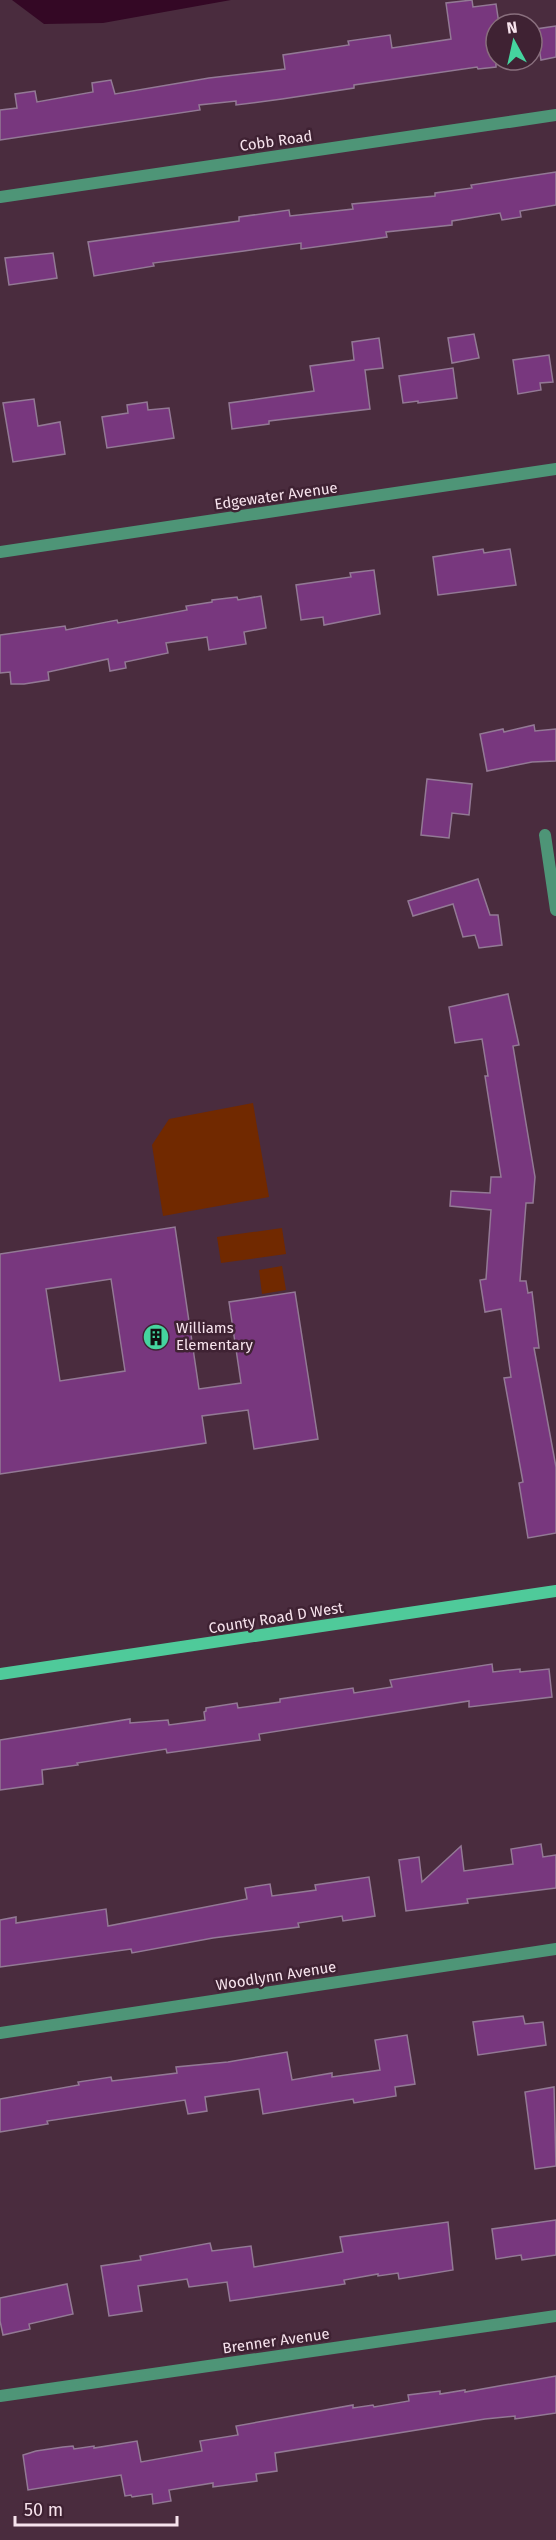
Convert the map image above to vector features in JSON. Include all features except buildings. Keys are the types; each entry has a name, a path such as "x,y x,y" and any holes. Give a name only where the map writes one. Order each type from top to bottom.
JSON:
{"street":[{"name":"Cobb Road","path":"0,197 556,115"},
{"name":"Edgewater Avenue","path":"0,552 556,469"},
{"path":"545,835 556,910"},
{"name":"County Road D West","path":"0,1674 556,1591"},
{"name":"Woodlynn Avenue","path":"0,2033 556,1949"},
{"name":"Brenner Avenue","path":"0,2396 556,2316"}],"shaded area":[{"path":"12,0 231,0 103,23 44,24"},
{"path":"253,1103 269,1197 163,1216 152,1145 169,1119"},
{"path":"282,1228 286,1254 221,1263 217,1237"},
{"path":"282,1266 286,1290 262,1294 259,1270"}],"place":[{"name":"Williams Elementary","path":"156,1337"}]}
